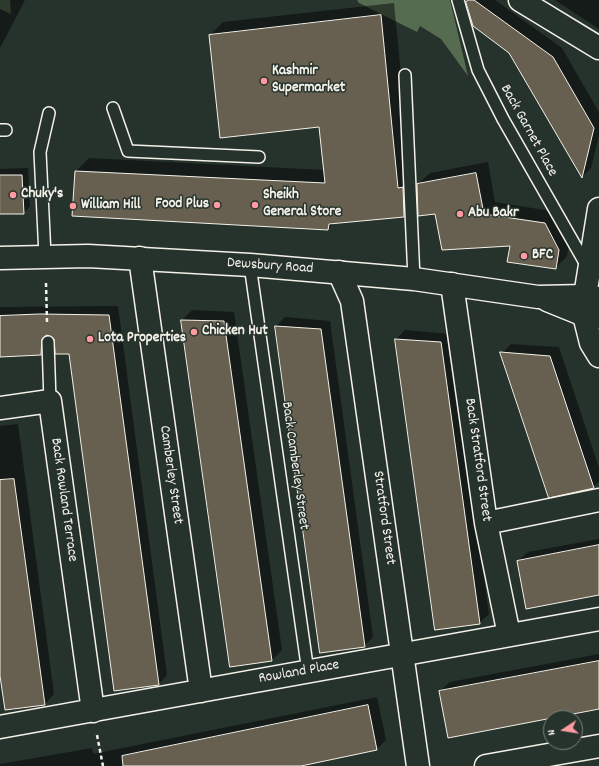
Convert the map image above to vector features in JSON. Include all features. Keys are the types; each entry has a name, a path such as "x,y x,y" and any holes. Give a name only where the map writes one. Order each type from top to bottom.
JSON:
{"street":[{"path":"520,0 599,48"},
{"path":"599,209 588,269 592,306 591,343 599,356"},
{"name":"Dewsbury Road","path":"0,258 45,256 140,258 339,272 452,284 538,296 592,306"},
{"name":"Camberley Street","path":"140,258 201,691"},
{"name":"Stratford Street","path":"339,272 348,288 354,309 418,766"},
{"name":"Back Stratford Street","path":"452,284 486,523 509,635"},
{"path":"0,408 50,401"},
{"name":"Back Rowland Terrace","path":"50,401 93,711"},
{"path":"486,523 599,500"},
{"name":"Rowland Place","path":"0,727 599,619"},
{"path":"486,766 518,763 599,746"}],"lane":[{"name":"Back Garnet Place","path":"458,0 478,70 503,120 588,269"},
{"path":"405,75 414,279"},
{"path":"113,108 128,151 259,157"},
{"path":"45,256 40,152 49,113"},
{"name":"Back Camberley Street","path":"250,265 308,672"},
{"name":"Back Rowland Terrace","path":"48,342 50,401"}],"path":[{"path":"46,289 48,342"}],"green space":[{"path":"0,0 10,0 11,14 0,9"},
{"path":"357,0 450,0 468,76 441,39 420,26 417,32 359,3"}],"building":[{"path":"468,0 474,0 553,57 594,128 582,178 509,53 473,26 466,3"},
{"path":"381,15 398,188 403,187 404,217 329,224 328,230 72,216 75,171 325,183 319,127 220,138 209,35"},
{"path":"476,173 484,214 545,223 559,250 556,269 507,262 510,246 442,250 435,214 418,216 417,184"},
{"name":"Chuky's","path":"0,175 22,175 24,214 0,214"},
{"path":"40,314 109,315 159,685 114,691 69,354 55,354 54,339 47,335 42,339 41,355 0,357 0,316"},
{"path":"181,320 224,321 272,661 230,667"},
{"path":"275,326 321,329 365,647 320,653"},
{"path":"395,339 441,342 480,624 435,630"},
{"path":"500,352 550,356 594,488 549,498"},
{"path":"14,479 45,705 5,710 0,676 0,480"},
{"path":"599,545 599,595 526,609 517,561"},
{"path":"599,661 599,709 583,712 583,710 543,710 543,720 448,738 439,691"},
{"path":"368,705 377,750 301,766 123,766 122,756"}],"place":[{"name":"Kashmir Supermarket","path":"264,81"},
{"name":"Chuky's","path":"13,195"},
{"name":"Food Plus","path":"217,205"},
{"name":"Sheikh General Store","path":"255,205"},
{"name":"William Hill","path":"73,206"},
{"name":"Abu Bakr","path":"460,214"},
{"name":"BFC","path":"524,256"},
{"name":"Chicken Hut","path":"194,332"},
{"name":"Lota Properties","path":"90,339"}]}
